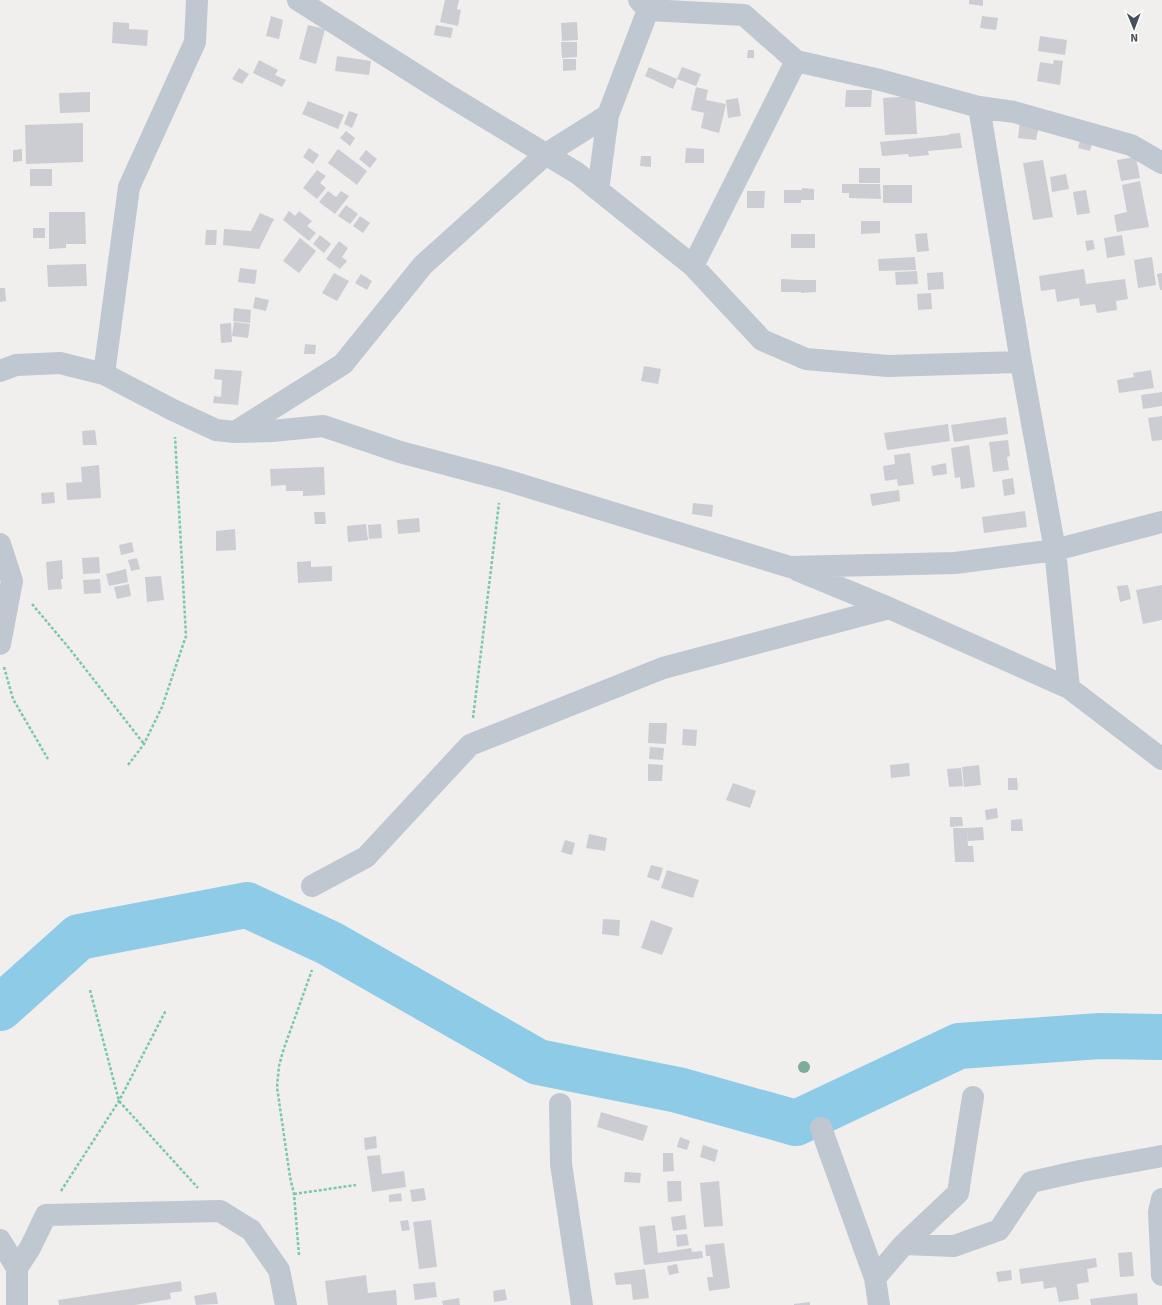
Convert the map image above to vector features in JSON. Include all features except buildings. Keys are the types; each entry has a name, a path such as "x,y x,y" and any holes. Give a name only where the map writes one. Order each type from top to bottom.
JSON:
{"street":[{"path":"104,374 129,188 195,42 197,0"},
{"path":"298,0 448,95 577,173 693,266 762,340 806,360 888,366 1021,362"},
{"path":"598,190 608,115 643,5 749,8 796,61 880,80 979,107 1014,112 1131,145 1162,163"},
{"path":"693,266 796,61"},
{"path":"979,107 1021,362 1055,550 1070,688"},
{"path":"235,432 343,364 423,265 546,154 608,115"},
{"path":"0,371 16,365 60,363 104,374 173,410 216,430 235,432 272,431 322,426 400,452 502,479 790,567 889,608 1070,688 1162,759"},
{"path":"790,567 955,563 1055,550 1162,522"},
{"path":"0,544 12,581 1,653"},
{"path":"312,886 366,857 470,745 663,668 889,608"},
{"path":"875,1278 904,1244 958,1193 973,1097"},
{"path":"560,1104 560,1164 582,1305"},
{"path":"821,1128 875,1278 879,1305"},
{"path":"904,1244 954,1246 999,1230 1031,1182 1080,1171 1162,1156"},
{"path":"1162,1199 1159,1212 1162,1275"},
{"path":"17,1268 30,1248 46,1214 220,1212 251,1230 279,1270 286,1305"},
{"path":"0,1240 17,1268 17,1305"}],"path":[{"path":"128,765 144,744 162,707 186,636 173,410"},
{"path":"470,745 502,479"},
{"path":"12,581 69,648 144,744"},
{"path":"1,653 13,698 48,759"},
{"path":"282,1283 296,1267 299,1258 294,1194 290,1177 277,1087 279,1066 312,970"},
{"path":"90,990 119,1102 220,1212"},
{"path":"46,1214 119,1102 166,1010"},
{"path":"294,1194 356,1185"}],"waterway":[{"path":"0,1008 79,937 247,905 329,943 538,1062 678,1090 796,1123 959,1046 1100,1036 1162,1037"}]}
